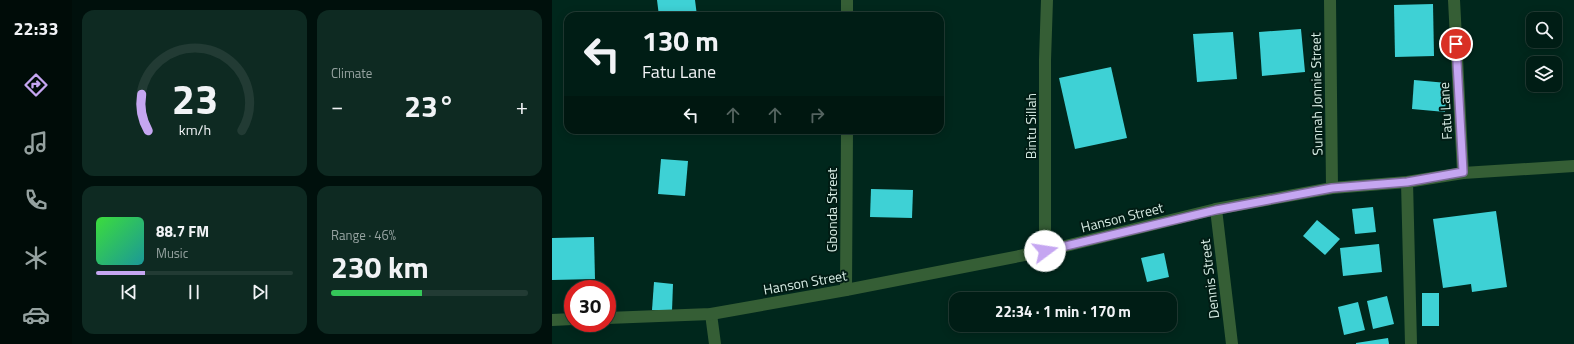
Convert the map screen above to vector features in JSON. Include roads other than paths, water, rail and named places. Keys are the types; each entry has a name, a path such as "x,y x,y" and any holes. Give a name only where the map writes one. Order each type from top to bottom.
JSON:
{"street":[{"path":"847,0 847,12"},
{"name":"Bintu Sillah","path":"1045,251 1045,60 1047,0"},
{"name":"Sunnah Jonnie Street","path":"1330,0 1332,188"},
{"name":"Fatu Lane","path":"1454,0 1463,172"},
{"name":"Gbonda Street","path":"846,290 847,134"},
{"name":"Hanson Street","path":"616,318 711,314 846,290 1045,251 1216,210 1332,188 1407,182 1463,172 1574,166"},
{"path":"1407,182 1411,344"},
{"name":"Dennis Street","path":"1216,210 1232,344"},
{"path":"711,314 715,344"},
{"path":"552,320 564,319"}]}
